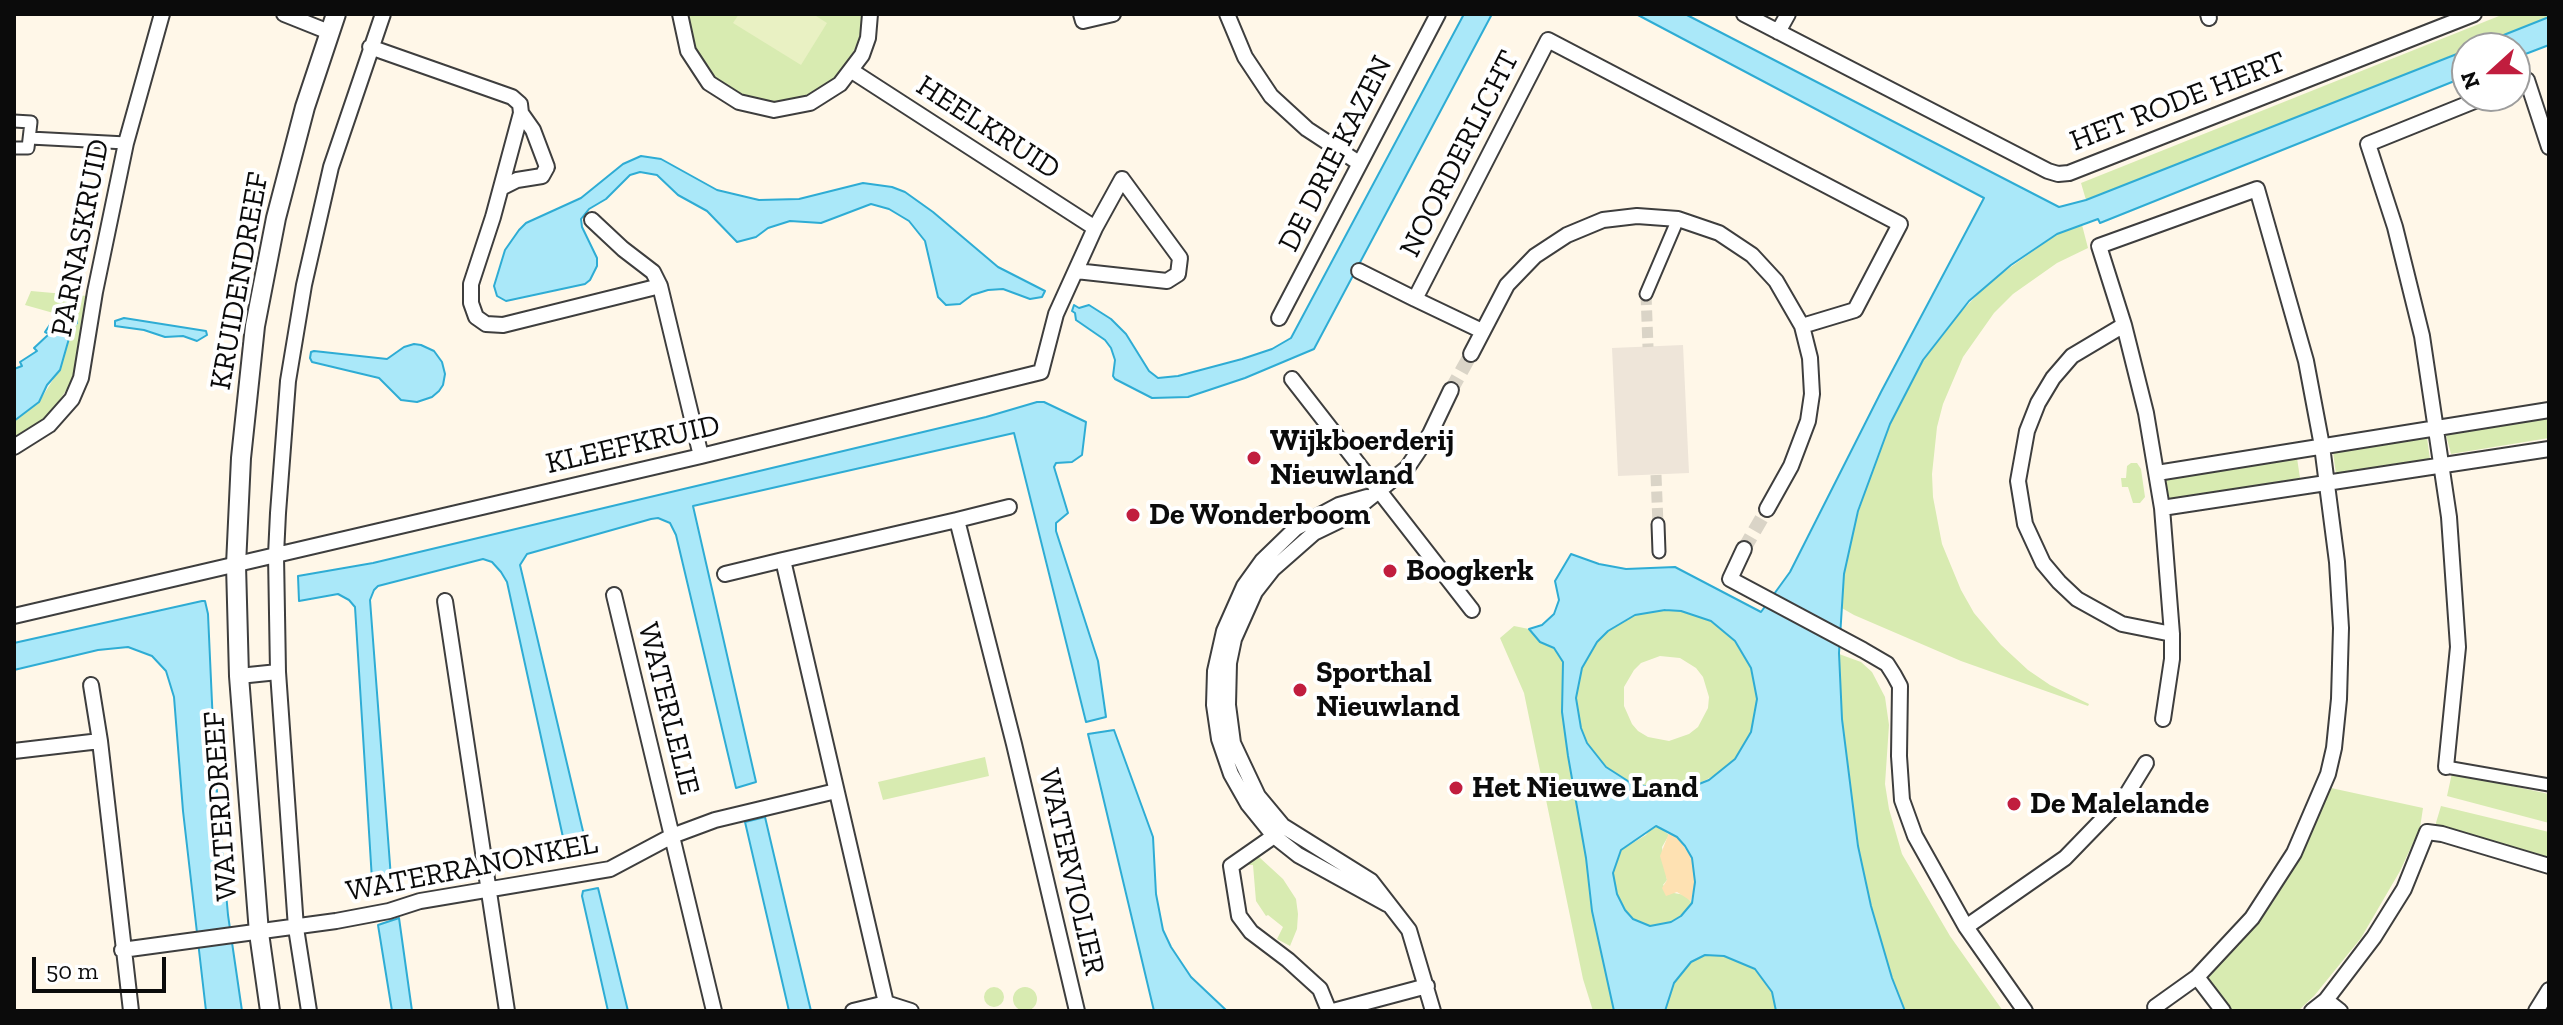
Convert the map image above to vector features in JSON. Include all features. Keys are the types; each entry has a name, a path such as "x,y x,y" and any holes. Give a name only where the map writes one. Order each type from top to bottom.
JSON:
{"street":[{"name":"PARNASKRUID","path":"14,447 49,425 72,399 81,378 95,292 126,143 162,14"},
{"path":"284,14 329,32"},
{"name":"KRUIDENDREEF","path":"236,565 241,458 255,326 287,174 336,14"},
{"path":"309,1011 296,928 278,672 276,555 288,381 304,285 331,167 383,14"},
{"path":"680,14 685,42 697,68 716,88 739,102 774,110 810,103 840,84 852,71 868,38 870,14"},
{"path":"1082,18 1113,14"},
{"path":"1227,14 1245,57 1271,96 1307,129 1359,163"},
{"name":"DE DRIE KAZEN","path":"1279,318 1438,14"},
{"name":"HET RODE HERT","path":"1744,14 2058,174 2069,173 2474,14"},
{"path":"1778,32 1788,14"},
{"name":"NOORDERLICHT","path":"1415,299 1548,40 1900,224 1855,310 1802,326"},
{"path":"370,47 512,97 520,104 521,113 501,188 471,284 471,303 476,317 486,324 503,325 660,286"},
{"name":"HEELKRUID","path":"852,71 1095,228"},
{"path":"2531,92 2549,147"},
{"path":"2451,111 2368,144 2395,227 2422,336 2443,466 2458,647 2446,767 2549,785"},
{"path":"501,188 517,180 542,176 547,167 533,130 521,113"},
{"path":"14,121 31,122 28,148 14,148"},
{"path":"30,138 126,143"},
{"path":"1122,179 1180,258 1178,274 1167,281 1076,271 1095,228 1122,179"},
{"path":"2155,1007 2197,977 2252,918 2294,853 2328,774 2334,748 2341,628 2327,482 2306,361 2257,189 2099,246 2124,325 2146,413 2162,508 2172,634 2172,659 2163,719"},
{"path":"1471,354 1500,294 1535,256 1558,240 1596,222 1645,216 1678,219 1719,233 1752,255 1776,281 1802,326 1811,370 1812,394 1808,421 1791,466 1767,509"},
{"path":"1646,294 1678,219"},
{"path":"592,220 653,272 660,286 701,456"},
{"name":"KLEEFKRUID","path":"14,616 701,456 1041,372 1056,314 1076,271"},
{"name":"NOORDERLICHT","path":"1359,271 1482,331"},
{"path":"2124,325 2072,356 2053,378 2038,403 2027,431 2018,481 2025,524 2043,563 2059,582 2077,599 2122,624 2172,634"},
{"path":"1292,379 1472,610"},
{"path":"1433,1011 1409,930 1371,881 1283,826 1258,796 1233,743 1228,705 1229,663 1234,639 1255,592 1294,548 1314,533 1345,518 1407,468 1451,390"},
{"path":"2157,473 2549,410"},
{"path":"2162,508 2549,449"},
{"path":"1379,493 1339,505 1296,528 1262,561 1244,586 1224,631 1215,671 1214,705 1219,739 1231,774 1248,804 1274,836 1298,855 1391,906"},
{"path":"725,574 1009,507"},
{"name":"WATERVIOLIER","path":"957,520 1077,1011"},
{"path":"1658,524 1659,552"},
{"path":"1741,555 1730,579 1887,664 1900,686 1902,800 1915,836 1966,927 2025,1011"},
{"path":"783,560 886,1003"},
{"name":"WATERDREEF","path":"236,565 239,676 259,933 270,1011"},
{"name":"WATERLELIE","path":"614,595 714,1011"},
{"path":"445,601 507,1011"},
{"name":"WATERDREEF","path":"239,676 278,672"},
{"path":"91,685 131,1011"},
{"path":"14,751 100,741"},
{"path":"1966,927 2065,858 2127,794 2146,763"},
{"name":"WATERRANONKEL","path":"296,928 369,916 420,901 610,869 672,836 715,820 836,791"},
{"path":"2312,1011 2326,1000 2374,937 2404,889 2427,832 2549,866"},
{"path":"1274,836 1231,866 1234,900 1239,916 1251,932 1320,989 1331,1011 1427,986"},
{"name":"WATERDREEF","path":"259,933 296,928"},
{"path":"122,950 259,933"},
{"path":"2197,977 2223,1011"},
{"path":"2536,1011 2549,990"},
{"path":"2326,1000 2340,1011"},
{"path":"853,1011 886,1003 911,1011"}],"green space":[{"path":"688,14 863,14 859,39 840,74 806,97 765,102 739,95 716,80 693,46"},
{"path":"739,14 813,14 827,23 801,65 733,23"},
{"path":"2504,14 2549,14 2549,17 2511,32 2459,32"},
{"path":"2451,35 2451,56 2086,200 2081,183"},
{"path":"2082,225 2088,248 2057,263 2013,294 1994,313 1963,357 1943,404 1932,474 1942,544 1974,613 2001,645 2028,670 2088,706 1961,661 1840,607 1847,550 1875,458 1923,360 1952,321 1990,282 2057,234"},
{"path":"31,291 87,296 80,348 71,383 51,413 14,439 14,421 39,402 56,375 74,324 71,315 25,305"},
{"path":"2549,417 2549,438 2451,454 2446,435"},
{"path":"2427,438 2430,459 2336,474 2333,452"},
{"path":"2297,458 2300,478 2169,500 2166,480"},
{"path":"2137,463 2141,469 2145,497 2140,503 2133,503 2128,487 2122,487 2121,478 2126,478 2127,466"},
{"path":"1681,611 1711,621 1735,641 1751,668 1757,699 1751,732 1735,759 1723,771 1694,786 1662,790 1631,783 1606,767 1587,743 1581,729 1576,698 1582,668 1597,642 1608,631 1635,615","holes":["1660,656 1680,658 1696,668 1703,677 1709,697 1708,708 1698,727 1689,734 1669,741 1648,737 1632,724 1624,706 1624,687 1641,663"]},
{"path":"1514,626 1529,629 1540,642 1554,648 1563,662 1562,712 1568,756 1592,911 1614,1011 1593,1011 1583,979 1524,693 1500,638"},
{"path":"1839,654 1861,662 1872,672 1885,697 1889,725 1885,784 1902,854 1950,936 2003,1011 1905,1011 1871,906 1858,846 1842,719"},
{"path":"985,757 989,776 883,800 878,782"},
{"path":"2452,773 2549,794 2549,823 2447,796"},
{"path":"2331,788 2423,808 2420,828 2400,871 2361,938 2314,996 2298,1011 2228,1011 2205,982 2273,902 2304,850"},
{"path":"2441,806 2549,832 2549,858 2435,826"},
{"path":"1652,827 1659,827 1669,835 1662,847 1667,880 1663,885 1674,893 1685,895 1692,903 1682,916 1671,922 1650,926 1633,919 1625,909 1617,894 1613,873 1621,850 1646,835"},
{"path":"1259,857 1283,879 1296,899 1297,929 1290,946 1277,939 1283,927 1266,916 1256,901 1253,865 1246,865 1245,862"},
{"path":"1705,955 1724,956 1755,969 1772,992 1776,1011 1665,1011 1674,983 1691,962"},
{"path":"990,987 998,987 1004,997 998,1007 990,1007 984,1001 984,993"},
{"path":"1025,987 1034,990 1037,999 1034,1008 1025,1011 1016,1008 1013,999 1016,990"}],"sand":[{"path":"1669,833 1677,837 1692,858 1695,882 1691,901 1677,892 1666,896 1662,888 1667,880 1660,856"}],"shaded area":[{"path":"1683,345 1689,473 1618,476 1612,348"}],"water":[{"path":"1464,14 1492,14 1314,349 1245,378 1188,397 1152,398 1115,379 1115,360 1111,348 1105,340 1076,320 1072,311 1074,305 1079,308 1089,305 1111,319 1126,334 1149,371 1158,378 1178,376 1242,359 1272,349 1291,338"},
{"path":"1636,14 1685,14 2059,207 2086,200 2451,56 2451,82 2100,223 2098,219 2057,234 2011,265 1969,301 1923,360 1890,424 1858,511 1844,574 1839,653 1842,719 1858,846 1871,906 1905,1011 1776,1011 1772,992 1755,969 1724,956 1705,955 1691,962 1674,983 1665,1011 1614,1011 1592,911 1568,756 1562,712 1563,662 1554,648 1540,642 1529,629 1542,625 1554,614 1559,600 1555,581 1571,554 1626,569 1675,567 1761,612 1790,572 1984,198","holes":["1681,611 1711,621 1735,641 1751,668 1757,699 1751,732 1735,759 1709,780 1694,786 1662,790 1631,783 1606,767 1587,743 1576,698 1582,668 1597,642 1608,631 1635,615","1656,826 1677,837 1692,858 1695,882 1692,903 1671,922 1650,926 1633,919 1617,894 1613,873 1621,850"]},
{"path":"2549,17 2549,45 2531,52 2531,32 2511,32"},
{"path":"641,156 661,159 717,190 759,200 799,199 863,183 892,187 905,192 933,212 998,267 1045,291 1042,297 1030,299 1003,289 988,290 972,295 960,304 946,305 938,297 925,241 909,221 889,209 871,204 821,223 790,221 737,242 707,211 678,195 657,175 640,172 630,175 581,219 597,258 597,266 590,280 585,284 506,301 497,296 494,286 505,250 526,223 581,198 623,164"},
{"path":"57,314 77,318 60,370 47,385 39,402 14,421 14,369 22,366 20,362 37,351 34,348 49,334 45,332"},
{"path":"124,318 206,331 207,335 197,341 115,326 115,321"},
{"path":"414,344 434,351 442,362 445,374 439,391 417,402 401,400 379,378 312,362 310,358 314,351 387,359"},
{"path":"1044,402 1086,422 1082,455 1072,462 1056,463 1054,467 1068,513 1056,523 1056,531 1098,661 1106,717 1086,722 1014,433 693,506 756,782 736,788 676,535 670,523 658,518 651,519 527,554 520,565 587,848 584,851 570,854 566,851 507,582 501,572 492,562 483,559 378,586 370,600 391,878 372,880 355,607 338,594 299,601 298,576 373,563 986,417"},
{"path":"205,601 208,614 215,769 228,915 242,1011 206,1011 183,811 174,697 166,671 152,656 128,647 98,650 14,670 14,643"},
{"path":"1114,730 1153,837 1156,894 1163,930 1191,977 1227,1011 1154,1011 1088,734"},
{"path":"765,817 811,1011 789,1011 745,822"},
{"path":"598,888 628,1011 608,1011 582,896 583,891"},
{"path":"399,918 412,1011 392,1011 378,925"}],"tunnel":[{"path":"1646,294 1648,347"},
{"path":"1451,390 1471,354"},
{"path":"1656,475 1658,524"},
{"path":"1744,549 1767,509"}],"place":[{"name":"Wijkboerderij Nieuwland","path":"1254,458"},
{"name":"De Wonderboom","path":"1133,515"},
{"name":"Boogkerk","path":"1390,571"},
{"name":"Sporthal Nieuwland","path":"1300,690"},
{"name":"Het Nieuwe Land","path":"1456,788"},
{"name":"De Malelande","path":"2014,804"}]}
